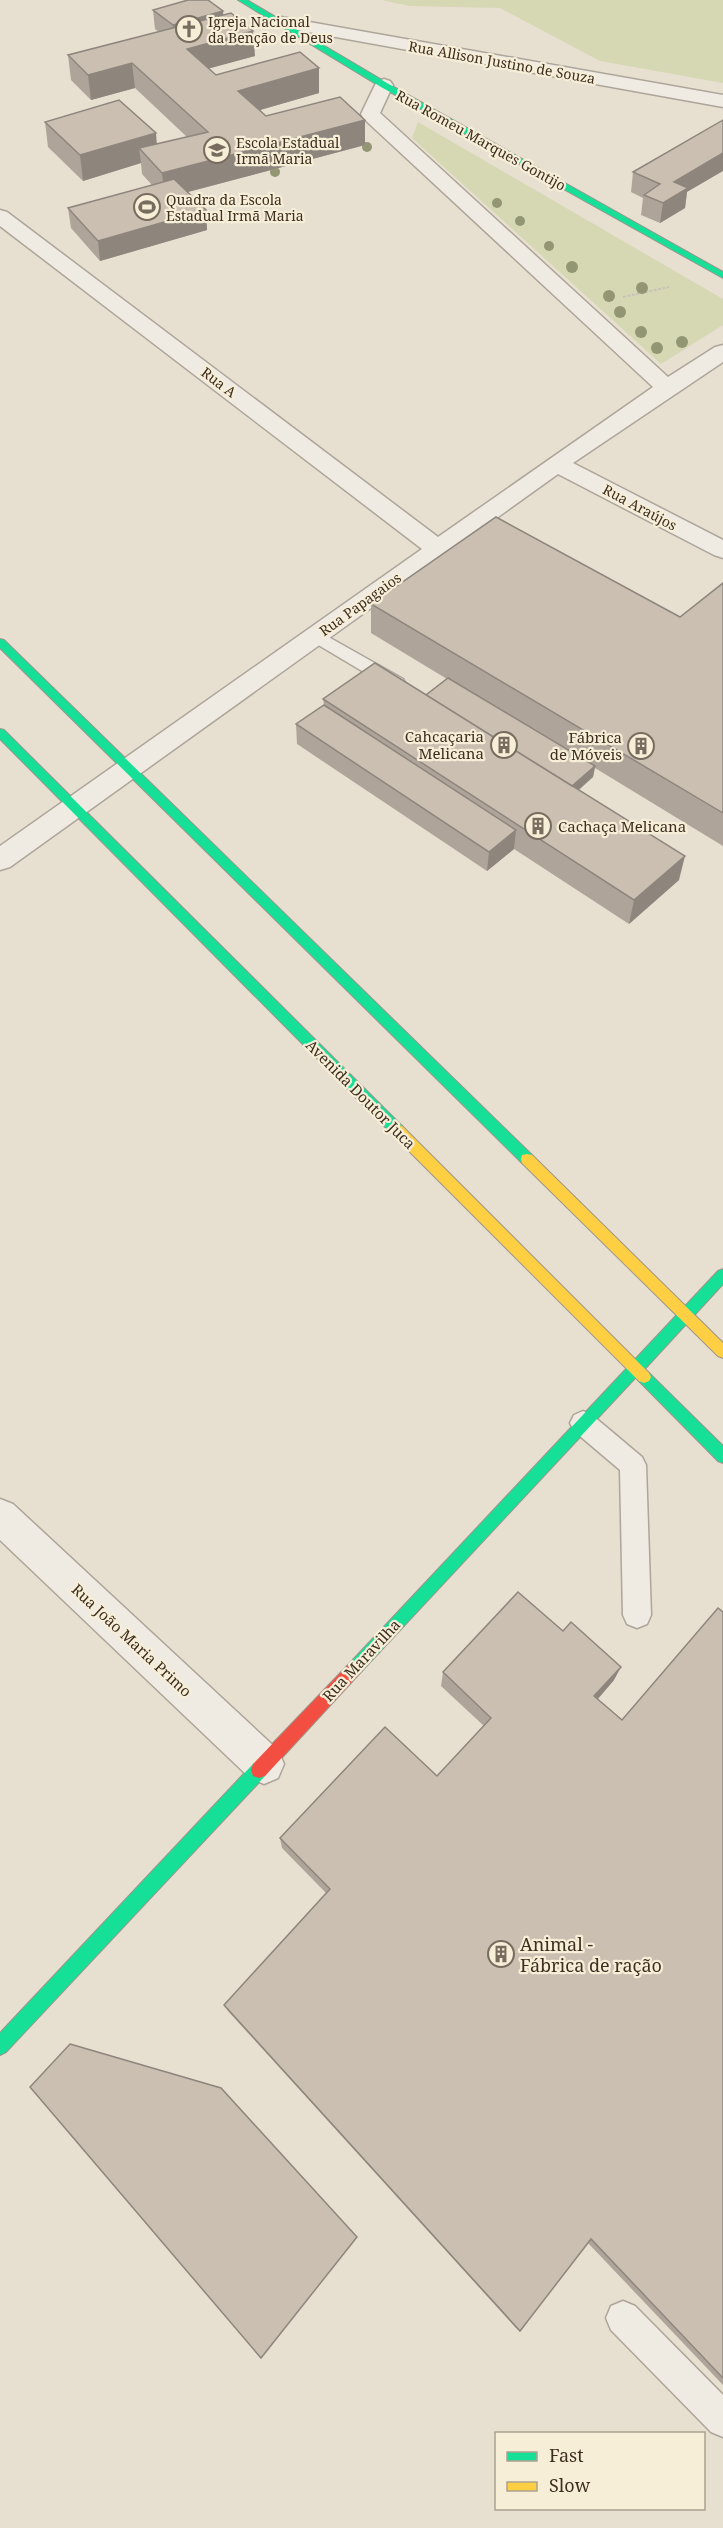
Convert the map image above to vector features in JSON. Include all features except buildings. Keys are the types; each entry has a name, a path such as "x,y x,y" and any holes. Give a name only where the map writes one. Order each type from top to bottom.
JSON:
{"main road":[{"name":"Rua Romeu Marques Gontijo","path":"242,0 384,85 723,275"},
{"path":"0,642 131,768 723,1353"},
{"name":"Avenida Doutor Juca","path":"0,733 723,1456"},
{"name":"Rua Maravilha","path":"0,2046 723,1275"}],"street":[{"name":"Rua Allison Justino de Souza","path":"281,22 723,101"},
{"path":"384,85 369,114 667,387"},
{"name":"Rua A","path":"0,216 438,549"},
{"name":"Rua Papagaios","path":"0,860 557,464 667,387 723,352"},
{"name":"Rua Araújos","path":"557,464 723,550"},
{"name":"Rua João Maria Primo","path":"0,1516 264,1764"}],"lane":[{"path":"316,636 416,695"},
{"path":"583,1423 633,1465 637,1615"},
{"path":"623,2318 723,2420"}],"path":[{"path":"617,298 679,285"}],"green space":[{"path":"382,0 723,0 723,83 600,61 500,8 409,6"},
{"path":"418,122 723,299 723,325 661,364 412,138"}],"traffic: fast":[{"path":"242,0 384,85 723,275"},
{"path":"0,642 527,1159"},
{"path":"0,733 397,1130"},
{"path":"354,1669 723,1275"},
{"path":"644,1377 723,1456"},
{"path":"0,2046 259,1770"}],"traffic: slow":[{"path":"397,1130 644,1377"},
{"path":"527,1159 723,1352"}],"traffic: jam":[{"path":"259,1770 354,1669"}],"place":[{"name":"Igreja Nacional da Benção de Deus","path":"189,29"},
{"name":"Escola Estadual Irmã Maria","path":"217,150"},
{"name":"Quadra da Escola Estadual Irmã Maria","path":"147,207"},
{"name":"Cahcaçaria Melicana","path":"504,745"},
{"name":"Fábrica de Móveis","path":"641,746"},
{"name":"Cachaça Melicana","path":"538,826"},
{"name":"Animal - Fábrica de ração","path":"501,1954"}]}
